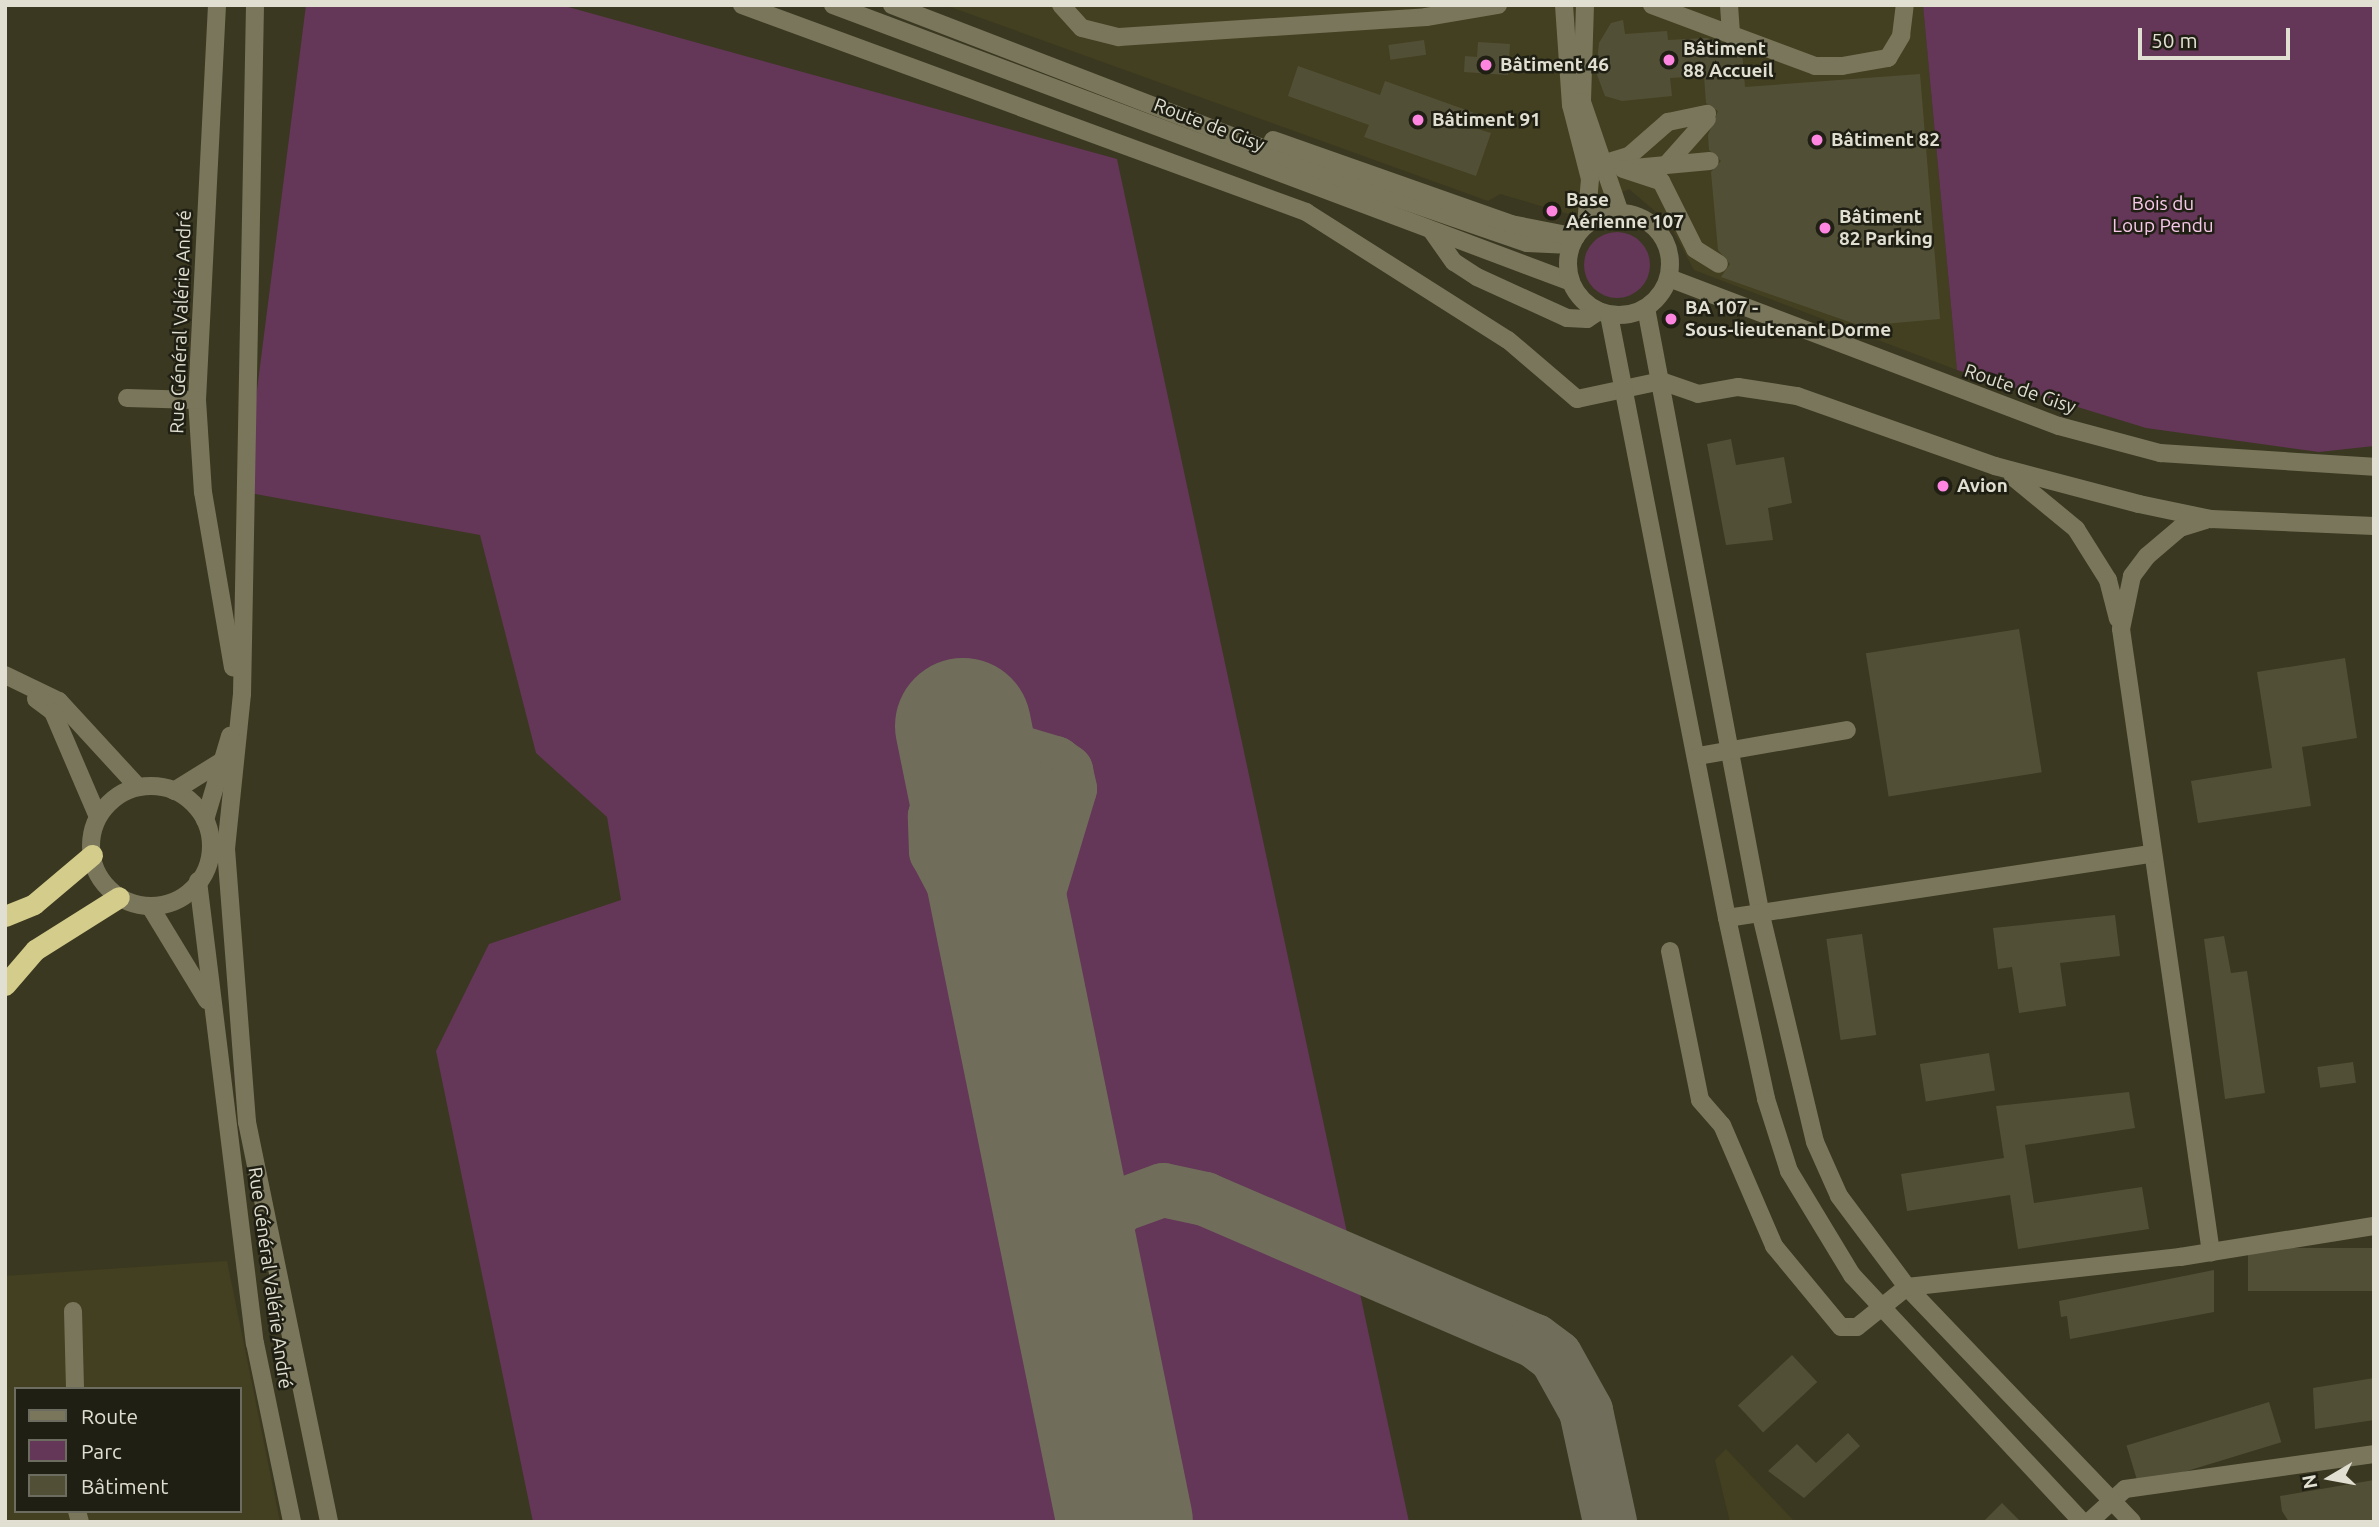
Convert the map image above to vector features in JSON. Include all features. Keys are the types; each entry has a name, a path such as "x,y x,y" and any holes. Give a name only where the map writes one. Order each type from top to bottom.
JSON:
{"highway":[{"path":"5,916 34,904 92,855"},
{"path":"5,985 35,950 119,897"}],"street":[{"name":"Rue Général Valérie André","path":"205,820 237,693 203,492 197,400 217,5"},
{"path":"255,5 242,694 226,849 247,1122 329,1522"},
{"path":"742,5 1306,212 1508,340 1577,399 1661,381 1698,394 1738,387 1797,396 1995,466 2211,519 2374,526"},
{"path":"892,5 928,10 1214,120 1511,224 1578,236 1620,213"},
{"path":"1061,5 1082,28 1119,37 1426,17 1498,5"},
{"path":"1564,5 1571,105 1605,172"},
{"path":"1432,231 1454,261 1477,277 1567,318 1587,319 1604,313 1646,308 1669,278 1660,233 1620,213 1582,102 1586,5"},
{"path":"1652,5 1815,66 1867,64 1888,58 1901,36 1905,5"},
{"path":"1729,5 1731,35"},
{"name":"Route de Gisy","path":"845,7 1571,282"},
{"path":"1667,164 1707,117 1668,122 1629,156 1605,172 1578,236 1571,282 1604,313 1625,390 1698,756 1727,918 1766,1099 1789,1171 1830,1246 1881,1307 2082,1522"},
{"path":"1605,172 1710,162"},
{"path":"1605,172 1661,181 1702,258 1719,264"},
{"name":"Route de Gisy","path":"1669,278 2059,426 2160,453 2374,467"},
{"path":"1646,308 1760,911 1815,1142 1839,1196 1907,1287 2132,1522"},
{"path":"127,398 197,400"},
{"path":"1995,466 2055,507 2076,529 2108,580 2121,629 2211,1253"},
{"path":"2121,629 2132,576 2147,556 2180,528 2211,519"},
{"path":"5,676 59,701 138,787 174,791 205,820 211,843 198,881 175,901 151,908 119,897 101,879 92,855 98,817 53,712 5,676"},
{"path":"1698,756 1847,730"},
{"path":"174,791 222,761"},
{"path":"98,817 138,787"},
{"path":"1727,918 2152,854"},
{"name":"Rue Général Valérie André","path":"198,881 255,1343 292,1522"},
{"name":"Rue Général Valérie André","path":"151,908 195,973 218,1037"},
{"path":"1670,951 1700,1100 1722,1125 1774,1246 1840,1327 1857,1327 1907,1287 2211,1253 2374,1226"},
{"path":"73,1311 75,1387"},
{"path":"2089,1522 2125,1489 2374,1454"}],"shaded area":[{"path":"945,5 1923,5 1957,370 1694,270 1669,223 1629,189 1572,215 1500,194 1488,201"},
{"path":"227,1261 280,1522 5,1522 5,1276"},
{"path":"1726,1449 1795,1522 1730,1522 1715,1460"}],"green space":[{"path":"306,5 561,5 1117,159 1409,1522 533,1522 436,1051 489,944 621,900 607,817 536,753 480,535 244,492"},
{"name":"Bois du Loup Pendu","path":"1923,5 2374,5 2374,446 2319,452 2146,428 1957,370"},
{"path":"1617,232 1630,235 1640,242 1647,252 1650,265 1647,278 1640,288 1630,295 1617,298 1604,295 1594,288 1587,278 1584,265 1587,252 1594,242 1604,235"}],"building":[{"path":"1623,20 1625,34 1667,31 1668,40 1707,38 1742,51 1745,87 1920,74 1940,319 1861,326 1721,277 1730,264 1718,250 1711,172 1721,161 1709,150 1708,135 1718,111 1706,103 1704,76 1670,78 1672,96 1622,101 1605,96 1596,72 1599,43 1611,23"},
{"path":"1424,40 1426,55 1390,60 1388,45"},
{"name":"Bâtiment 46","path":"1478,42 1510,44 1508,75 1464,72 1465,56 1477,57"},
{"name":"Bâtiment 91","path":"1298,66 1380,95 1385,81 1483,116 1478,129 1491,133 1476,176 1364,137 1369,125 1288,96"},
{"path":"1731,439 1736,465 1784,457 1792,503 1768,508 1773,540 1726,545 1707,444"},
{"path":"2019,629 2042,772 1889,796 1866,653"},
{"path":"2345,658 2357,738 2302,747 2311,806 2198,823 2191,781 2272,768 2257,672"},
{"path":"2115,915 2120,956 2060,963 2066,1006 2019,1013 2012,967 1998,969 1993,928"},
{"path":"1862,934 1876,1035 1841,1040 1826,939"},
{"path":"2224,936 2231,973 2247,971 2265,1093 2225,1099 2204,939"},
{"path":"1989,1053 1995,1091 1926,1101 1920,1064"},
{"path":"2353,1062 2356,1083 2320,1088 2317,1067"},
{"path":"2129,1092 2135,1128 2025,1145 2034,1203 2142,1187 2149,1229 2018,1249 2010,1195 1907,1211 1901,1174 2004,1158 1996,1106"},
{"path":"2248,1248 2374,1248 2374,1291 2248,1291"},
{"path":"2214,1270 2214,1312 2070,1339 2067,1316 2061,1317 2059,1301"},
{"path":"1792,1355 1817,1382 1763,1433 1738,1405"},
{"path":"2374,1378 2374,1420 2315,1429 2313,1388"},
{"path":"2269,1402 2281,1442 2139,1486 2127,1446"},
{"path":"1848,1433 1860,1446 1804,1498 1768,1471 1797,1444 1816,1463"},
{"path":"2374,1480 2374,1519 2366,1522 2289,1522 2282,1511 2280,1496"},
{"path":"2002,1503 2021,1522 1983,1522"}],"taxiway":[{"path":"1001,914 955,887 936,852 935,816 955,778 992,754 1014,751 1055,763 1066,771 1070,789 1014,975"},
{"path":"1083,1317 1089,1247 1119,1206 1163,1190 1205,1199 1535,1341 1556,1357 1586,1411 1610,1522"}],"runway":[{"path":"963,726 1125,1522"}],"place":[{"name":"Bâtiment 88 Accueil","path":"1669,60"},
{"name":"Bâtiment 46","path":"1486,65"},
{"name":"Bâtiment 91","path":"1418,120"},
{"name":"Bâtiment 82","path":"1817,140"},
{"name":"Base Aérienne 107","path":"1552,211"},
{"name":"Bâtiment 82 Parking","path":"1825,228"},
{"name":"BA 107 - Sous-lieutenant Dorme","path":"1671,319"},
{"name":"Avion","path":"1943,486"}]}
